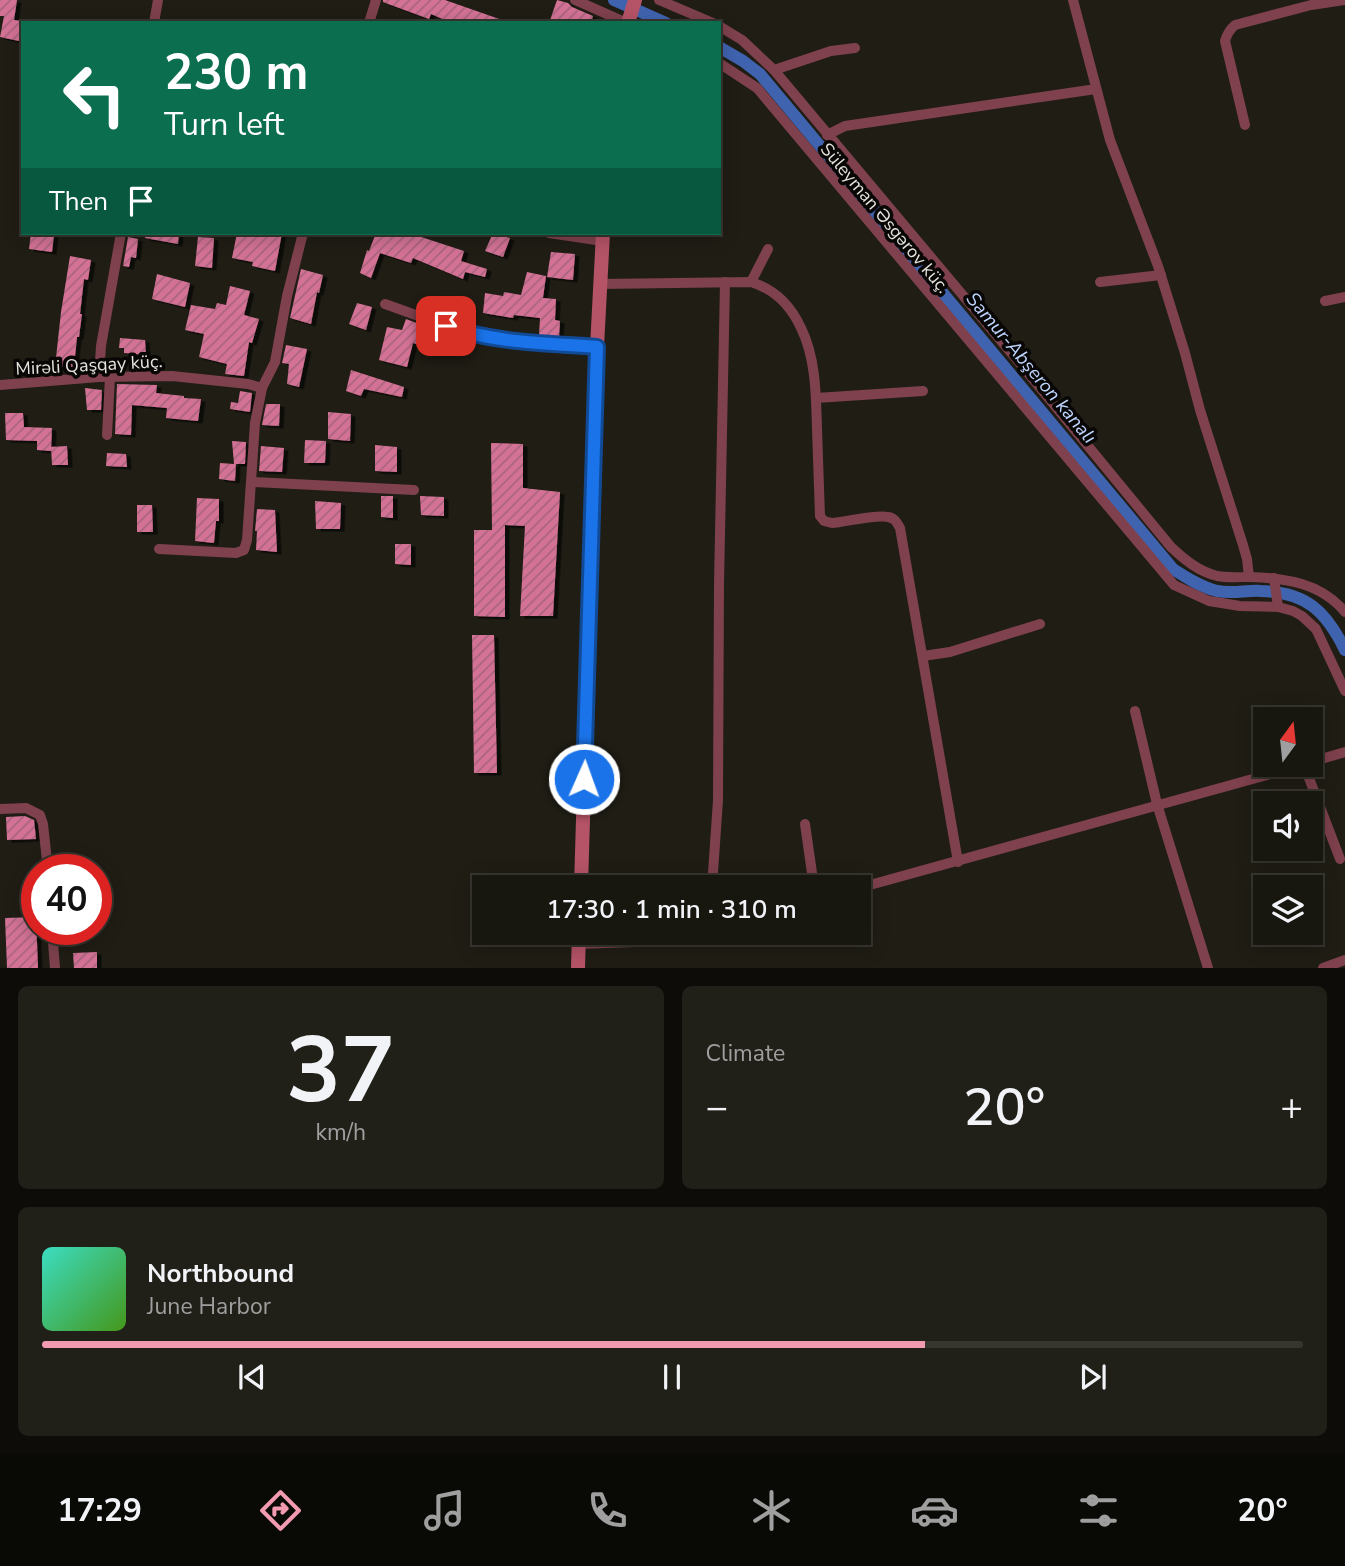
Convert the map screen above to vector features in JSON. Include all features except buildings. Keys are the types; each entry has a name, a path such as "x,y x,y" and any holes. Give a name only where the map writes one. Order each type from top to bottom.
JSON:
{"street":[{"path":"154,21 158,0"},
{"path":"370,21 376,0"},
{"path":"575,0 622,21"},
{"path":"628,21 635,0"},
{"path":"659,0 708,21"},
{"path":"1073,0 1110,140 1161,275 1243,545 1249,577"},
{"path":"1245,125 1225,41 1230,29 1236,25 1311,5 1345,1"},
{"name":"Süleyman Əsgərov küç.","path":"721,27 742,40 774,71 1171,547 1204,572 1227,578 1274,578 1315,587 1335,600 1345,612"},
{"path":"774,71 831,51 855,48"},
{"name":"Süleyman Əsgərov küç.","path":"721,64 757,88 1174,585 1209,601 1240,606 1278,607 1302,616 1317,629 1345,691"},
{"path":"827,135 845,126 1096,89"},
{"path":"107,435 102,346 121,235"},
{"path":"159,548 236,553 244,551 255,423 262,388 275,362 287,296 302,235"},
{"path":"576,235 603,237 597,347 581,875"},
{"path":"751,282 768,249"},
{"path":"1100,282 1161,275"},
{"path":"713,875 718,800 725,282"},
{"path":"600,284 751,282 773,291 802,328 809,352 816,398 820,516 824,522 832,523 889,517 896,520 900,528 958,862"},
{"path":"1325,301 1345,297"},
{"path":"385,304 466,333 497,339 597,347"},
{"name":"Mirəli Qaşqay küç.","path":"0,385 104,377 172,376 248,384 262,388"},
{"path":"816,398 923,391"},
{"path":"252,482 414,490"},
{"path":"1274,578 1278,607"},
{"path":"923,656 950,652 1040,624"},
{"path":"1135,710 1157,804 1208,968"},
{"path":"1323,758 1345,752"},
{"path":"871,885 1258,777"},
{"path":"1308,777 1340,859"},
{"path":"0,809 26,808 40,815 46,854"},
{"path":"804,824 812,875"},
{"path":"53,945 55,968"},
{"path":"578,968 579,945"},
{"path":"1323,968 1345,960"}],"waterway":[{"name":"Samur-Abşeron kanalı","path":"614,0 661,21"},
{"name":"Samur-Abşeron kanalı","path":"721,48 760,74 1173,569 1200,585 1217,591 1277,592 1302,600 1322,614 1345,650"}],"route":[{"path":"446,326 497,339 597,347 584,779"}]}
